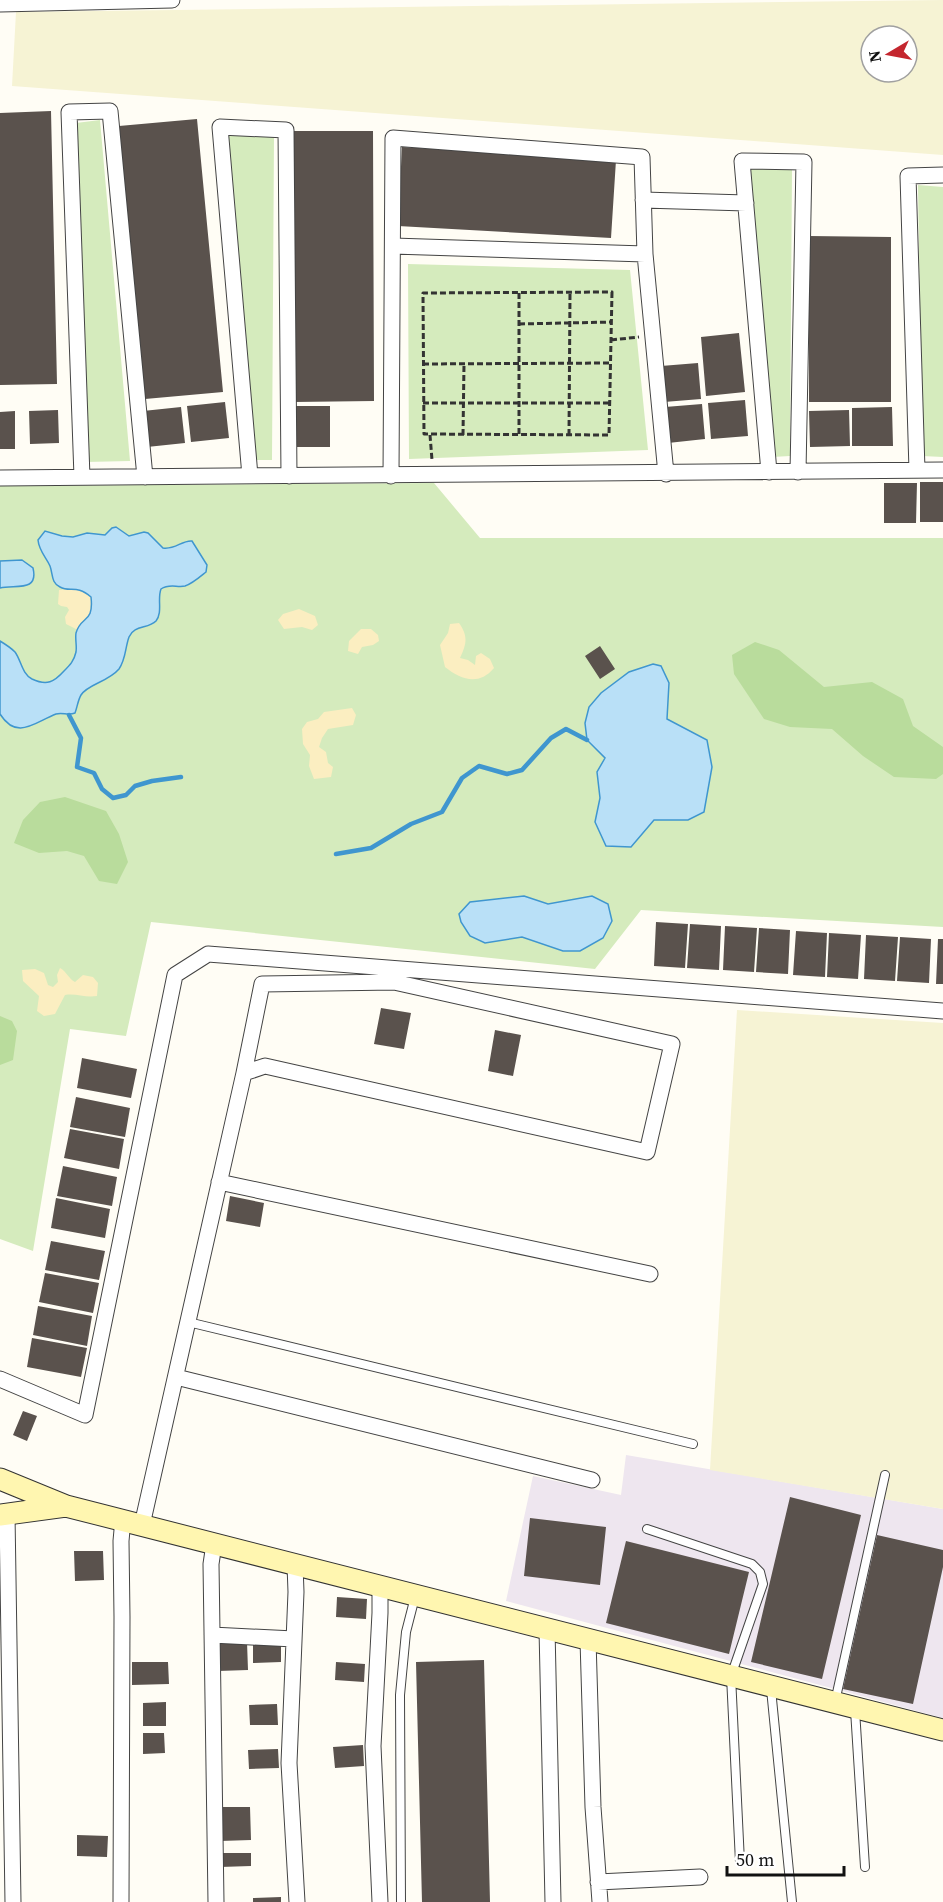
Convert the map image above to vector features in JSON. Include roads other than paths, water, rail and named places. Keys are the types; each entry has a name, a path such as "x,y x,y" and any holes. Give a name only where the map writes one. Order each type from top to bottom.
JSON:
{"main road":[{"path":"0,1479 66,1506 943,1731"},
{"path":"4,1515 66,1506"}],"street":[{"path":"0,4 172,0"},
{"path":"82,477 69,112 110,111 145,477"},
{"path":"250,476 220,127 286,129 289,476"},
{"path":"391,476 393,138 642,156 645,254 666,474"},
{"path":"769,472 742,161 804,162 798,472"},
{"path":"917,470 908,176 943,176"},
{"path":"643,200 746,203"},
{"path":"393,246 645,254"},
{"path":"0,478 943,470"},
{"path":"0,1379 84,1415 175,975 208,954 943,1011"},
{"path":"121,1902 121,1540 132,1522 176,1377 262,984 394,982 672,1044 647,1152 265,1066 243,1073"},
{"path":"219,1182 650,1274"},
{"path":"176,1377 592,1480"},
{"path":"4,1515 5,1729 13,1902"},
{"path":"214,1544 211,1564 216,1902"},
{"path":"295,1565 289,1763 297,1902"},
{"path":"380,1586 373,1746 380,1902"},
{"path":"546,1629 553,1902"},
{"path":"212,1635 294,1639"},
{"path":"588,1640 592,1807 600,1902"},
{"path":"598,1882 700,1877"}],"lane":[{"path":"188,1322 693,1444"},
{"path":"865,1867 845,1705 885,1475"},
{"path":"647,1530 752,1564 760,1572 763,1584 731,1676 740,1862"},
{"path":"401,1902 400,1695 406,1632 416,1596"},
{"path":"771,1686 792,1902"}],"water":[{"path":"116,527 129,536 148,533 163,548 171,548 192,541 207,565 206,572 188,585 167,586 161,589 159,614 156,621 131,633 119,669 84,691 75,713 56,714 34,725 13,727 0,714 0,641 15,652 29,677 42,682 50,682 60,675 73,660 78,627 91,611 91,597 86,593 64,589 55,583 38,540 45,531 73,537 87,533 105,535"},
{"path":"22,560 33,568 32,581 24,586 0,588 0,561"},
{"path":"653,664 661,666 669,683 667,719 707,740 712,767 704,812 688,820 654,820 631,847 606,846 595,822 600,798 597,772 605,758 587,740 585,723 589,707 601,693 629,672"},
{"path":"524,896 548,904 592,896 608,904 612,921 603,938 580,951 563,951 522,937 485,943 470,936 461,922 459,914 470,902"}],"waterway":[{"path":"69,715 81,738 77,767 94,773 102,789 113,798 126,795 135,786 181,777"},
{"path":"336,854 371,848 411,824 442,812 462,778 479,766 507,774 522,770 551,738 566,729 587,740"}]}
